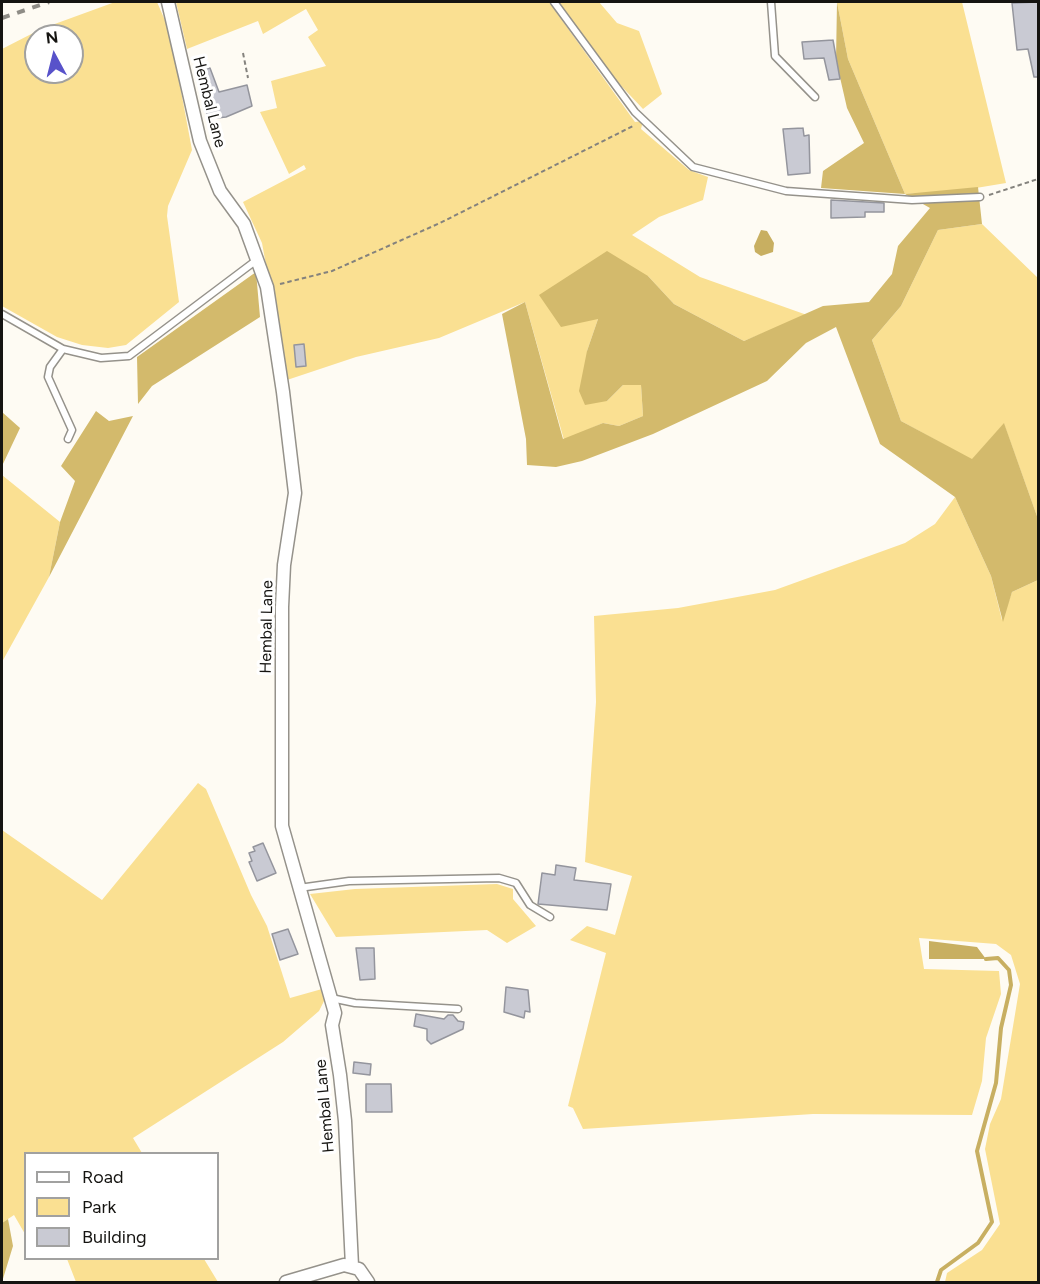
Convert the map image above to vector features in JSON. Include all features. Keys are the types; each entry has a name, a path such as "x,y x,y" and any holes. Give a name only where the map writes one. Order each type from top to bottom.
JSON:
{"street":[{"name":"Hembal Lane","path":"168,2 200,141 220,191 244,224 267,287 295,493 284,565 282,607 282,826 335,1013 332,1025 345,1121 352,1266"},
{"path":"286,1282 337,1266 352,1266 365,1274 368,1282"}],"lane":[{"path":"554,2 597,63 643,120 693,167 786,191 912,200 980,197"},
{"path":"771,2 775,56 815,97"},
{"path":"2,314 63,349 100,358 129,356 258,259"},
{"path":"63,349 50,367 48,377 72,430 68,439"},
{"path":"299,888 349,881 499,878 516,883 530,905 550,917"},
{"path":"331,998 355,1003 458,1009"}],"path":[{"path":"243,53 248,78"},
{"path":"271,285 332,270 440,223 643,120"},
{"path":"980,197 1038,179"}],"green space":[{"path":"115,2 157,2 170,32 192,150 168,206 167,216 179,302 126,345 108,348 82,345 57,337 2,306 2,49 24,38 24,84 84,84 84,24 55,24"},
{"path":"176,2 549,2 635,122 643,121 641,129 689,170 708,177 703,200 659,217 632,235 700,277 807,315 744,341 674,304 648,276 598,319 587,351 607,401 623,385 641,385 643,416 619,426 603,423 564,440 525,302 439,338 356,357 287,380 262,243 243,202 306,169 304,165 289,174 260,112 277,108 271,81 326,66 308,37 318,30 306,9 263,34 258,21 187,49"},
{"path":"558,2 599,2 617,23 639,31 662,94 643,109 609,73"},
{"path":"837,2 962,2 1006,183 958,191 905,194 848,59"},
{"path":"982,224 1038,278 1038,519 1004,424 972,460 901,421 872,340 901,306 938,230"},
{"path":"2,475 60,522 49,577 2,662"},
{"path":"955,497 991,576 1002,620 1012,592 1038,580 1038,1282 945,1282 947,1273 982,1250 1000,1224 985,1149 990,1124 1001,1099 1020,984 1011,955 996,944 919,938 924,969 999,971 1001,994 986,1038 982,1081 972,1115 813,1114 583,1129 573,1108 568,1106 606,953 570,940 587,926 615,935 632,876 585,862 596,702 594,616 678,608 775,590 905,543 935,524"},
{"path":"198,783 206,789 251,895 267,926 290,998 322,989 325,999 319,1011 283,1042 133,1138 141,1152 24,1152 24,1232 14,1215 2,1223 2,830 102,900"},
{"path":"497,884 513,889 513,899 536,926 507,943 487,930 336,937 310,894 355,889"},
{"path":"67,1260 205,1260 218,1282 76,1282"}],"shaded area":[{"path":"837,2 848,59 905,194 821,188 823,171 864,143 847,108 836,60"},
{"path":"978,187 982,224 938,230 901,306 872,340 901,421 972,459 1004,423 1038,519 1038,580 1012,592 1003,622 991,576 955,497 880,444 836,327 806,343 767,381 653,434 582,461 556,467 527,465 526,439 502,314 525,302 563,439 603,423 619,426 643,416 641,385 623,385 607,401 585,405 579,391 587,351 598,319 561,327 539,295 607,251 648,276 674,304 744,341 823,306 869,302 892,274 898,246 930,208 905,194"},
{"path":"761,230 767,231 774,243 773,252 761,256 755,252 754,246"},
{"path":"256,272 260,317 152,386 138,404 137,357"},
{"path":"96,411 109,421 133,416 49,577 60,522 75,481 61,466"},
{"path":"2,412 20,428 2,466"},
{"path":"929,941 977,947 986,959 929,959"},
{"path":"8,1219 13,1246 2,1282 2,1223"}],"building":[{"path":"1038,2 1038,77 1034,77 1028,49 1017,50 1012,3"},
{"path":"833,40 840,79 829,80 824,58 804,59 802,42"},
{"path":"210,68 219,92 247,85 252,106 226,117 208,119 197,72"},
{"path":"803,128 804,136 809,135 810,173 788,175 783,129"},
{"path":"831,200 884,203 884,212 865,212 865,217 831,218"},
{"path":"304,344 306,366 296,367 294,345"},
{"path":"263,843 276,873 257,881 249,862 252,861 249,853 255,851 253,847"},
{"path":"556,865 576,868 574,880 611,884 607,910 538,904 542,873 555,875"},
{"path":"288,929 298,954 280,960 272,934"},
{"path":"356,948 374,948 375,979 360,980"},
{"path":"506,987 528,990 530,1012 525,1011 524,1018 504,1012"},
{"path":"416,1014 444,1019 448,1015 453,1015 458,1021 464,1022 463,1029 431,1044 427,1040 427,1029 414,1026"},
{"path":"354,1062 371,1064 370,1075 353,1073"},
{"path":"366,1084 391,1084 392,1112 366,1112"}],"waterway":[{"path":"937,1282 941,1270 978,1243 992,1222 977,1151 996,1083 1001,1028 1011,985 1009,970 998,958 986,959"}],"railway":[{"path":"2,18 49,2"}]}
